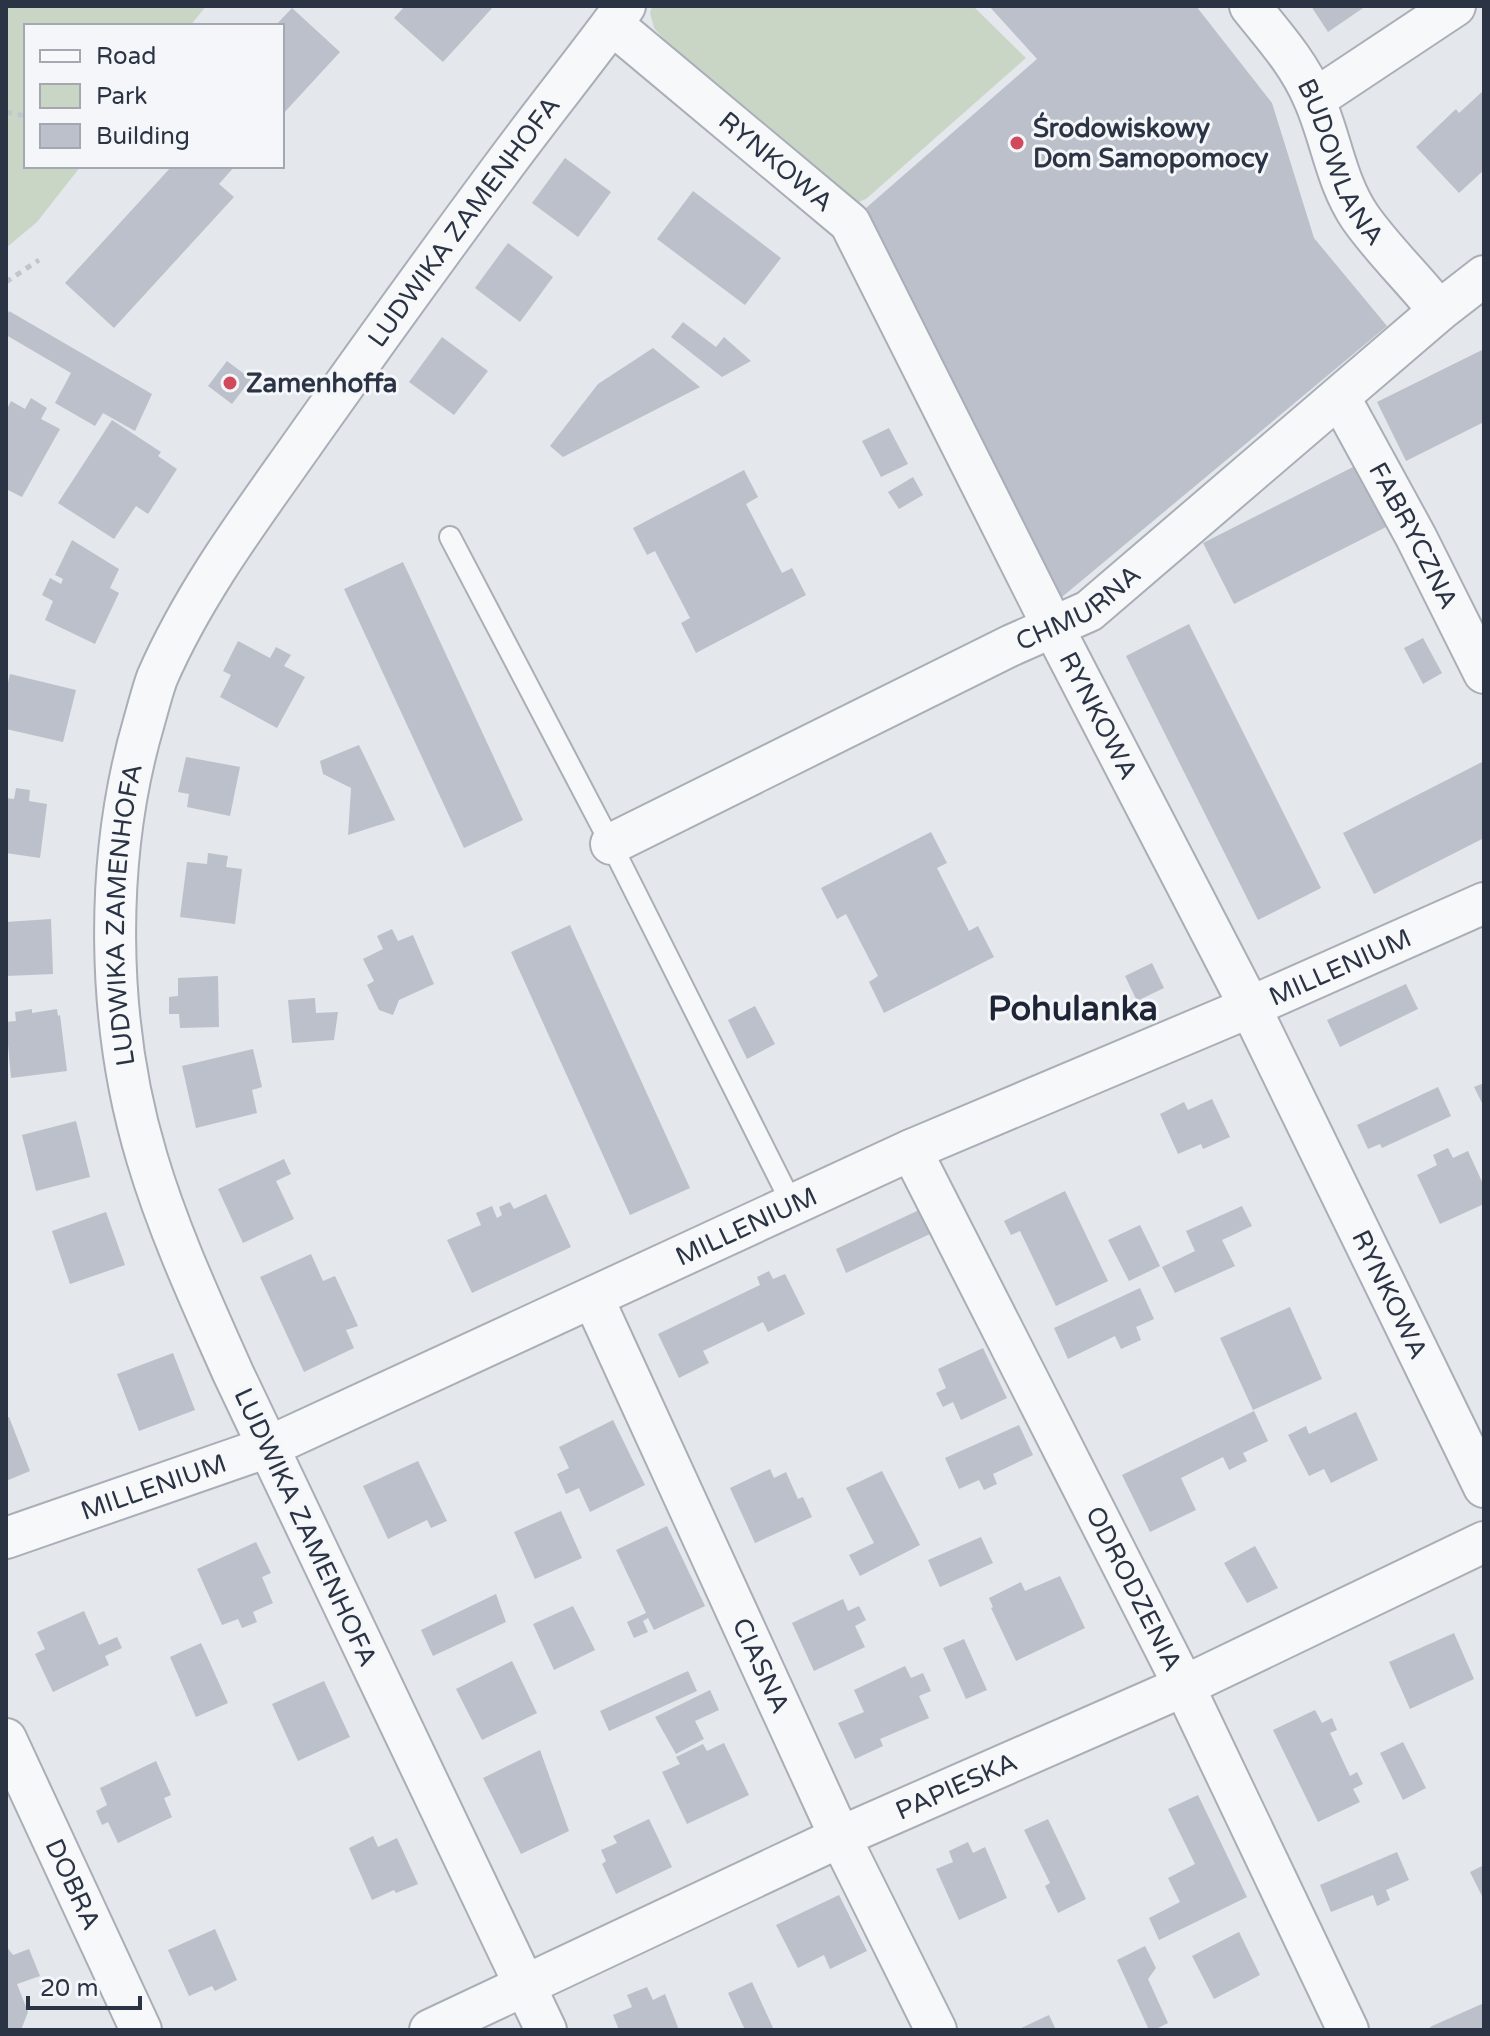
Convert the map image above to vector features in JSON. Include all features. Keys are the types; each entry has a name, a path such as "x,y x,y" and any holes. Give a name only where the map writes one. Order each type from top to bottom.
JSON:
{"street":[{"name":"BUDOWLANA","path":"1250,6 1298,65 1315,99 1346,192 1360,217 1439,311"},
{"path":"1315,99 1455,6"},
{"name":"RYNKOWA","path":"619,15 850,223 1053,627 1250,1007 1484,1487"},
{"name":"LUDWIKA ZAMENHOFA","path":"546,2030 190,1277 147,1159 131,1092 120,1020 116,941 119,856 137,745 156,680 187,617 233,543 500,171 619,15"},
{"name":"CHMURNA","path":"611,844 1012,645 1089,611 1439,311 1484,276"},
{"name":"FABRYCZNA","path":"1340,398 1416,537 1484,673"},
{"name":"MILLENIUM","path":"6,1538 268,1447 911,1150 1250,1007 1484,903"},
{"name":"ODRODZENIA","path":"911,1150 1184,1686 1348,2030"},
{"name":"CIASNA","path":"593,1298 840,1837 936,2030"},
{"name":"PAPIESKA","path":"430,2030 840,1837 1184,1686 1484,1542"},
{"name":"DOBRA","path":"6,1739 141,2030"}],"lane":[{"path":"450,537 611,844 793,1206"}],"path":[{"path":"6,282 39,260"}],"green space":[{"path":"6,6 206,6 192,24 24,24 24,168 79,168 37,222 6,248"},
{"path":"652,6 973,6 1026,58 866,199 846,207 669,45 654,28 650,13"}],"building":[{"path":"405,6 494,6 443,62 394,18"},
{"path":"989,6 1196,6 1272,103 1314,238 1387,326 1056,602 858,215 1037,59"},
{"path":"1311,6 1366,6 1328,32"},
{"path":"292,8 340,52 284,113 284,24 277,24"},
{"path":"1484,90 1484,170 1459,193 1416,147 1456,109 1459,113"},
{"path":"565,158 611,192 578,237 532,203"},
{"path":"170,168 233,168 219,184 234,197 114,328 65,283"},
{"path":"693,191 781,258 745,305 657,239"},
{"path":"508,243 553,277 520,322 475,288"},
{"path":"9,311 152,394 135,431 103,413 95,426 55,403 71,373 6,335"},
{"path":"683,322 716,347 724,337 751,361 722,377 671,337"},
{"path":"442,337 488,371 454,415 409,382"},
{"path":"653,348 700,387 563,457 550,446 598,384"},
{"path":"1484,349 1484,422 1406,461 1377,402"},
{"name":"Zamenhoffa","path":"227,361 251,379 232,404 208,386"},
{"path":"31,398 47,408 41,419 60,429 22,497 6,489 6,411 11,401 25,409"},
{"path":"112,420 161,452 158,456 177,469 148,514 136,506 114,539 58,503"},
{"path":"889,428 908,464 881,477 862,441"},
{"path":"1357,465 1388,526 1234,604 1203,543"},
{"path":"744,470 758,497 746,504 782,573 792,568 806,595 696,653 681,623 690,618 655,551 647,555 633,528"},
{"path":"913,477 923,495 899,509 888,492"},
{"path":"72,540 119,569 110,588 119,593 95,644 45,620 53,601 42,595 50,578 61,584 63,579 55,575"},
{"path":"403,562 523,820 464,848 344,589"},
{"path":"1189,624 1321,888 1258,920 1126,656"},
{"path":"1423,638 1442,673 1423,684 1404,648"},
{"path":"238,641 270,658 276,647 291,655 284,666 305,677 277,728 220,697 231,675 223,671"},
{"path":"10,674 76,690 63,742 6,729 6,691"},
{"path":"359,745 395,820 348,835 351,788 323,774 320,761"},
{"path":"186,757 240,767 230,816 187,807 189,794 178,792"},
{"path":"1484,761 1484,838 1374,894 1343,833"},
{"path":"16,788 30,790 29,801 47,804 40,858 6,853 6,798 14,799"},
{"path":"931,832 947,863 937,868 969,931 978,926 994,957 884,1013 869,982 878,976 846,914 837,919 821,888"},
{"path":"208,853 228,856 226,867 242,869 235,924 180,917 187,862 207,864"},
{"path":"51,919 53,974 6,976 6,922"},
{"path":"570,925 690,1188 630,1215 511,952"},
{"path":"392,929 398,941 413,935 434,984 399,1000 393,1015 379,1010 367,985 374,981 363,959 383,949 377,936"},
{"path":"1152,963 1164,988 1137,1001 1125,976"},
{"path":"218,976 219,1027 180,1028 179,1014 169,1014 169,997 178,996 178,978"},
{"path":"1406,984 1418,1009 1340,1047 1327,1020"},
{"path":"315,998 316,1013 338,1012 334,1040 292,1043 288,1000"},
{"path":"755,1006 775,1044 747,1059 728,1020"},
{"path":"32,1009 32,1013 57,1009 67,1071 11,1078 6,1022 16,1021 15,1012"},
{"path":"253,1049 262,1087 252,1090 257,1113 196,1128 182,1066"},
{"path":"1484,1083 1484,1107 1474,1087"},
{"path":"1438,1087 1451,1116 1382,1148 1380,1144 1368,1149 1357,1125"},
{"path":"1212,1099 1230,1137 1203,1149 1201,1144 1178,1154 1160,1114 1184,1102 1188,1110"},
{"path":"76,1121 90,1177 36,1191 22,1135"},
{"path":"1448,1148 1453,1158 1468,1151 1484,1186 1484,1204 1440,1224 1417,1175 1437,1165 1433,1155"},
{"path":"284,1159 291,1174 276,1181 294,1219 243,1243 218,1189"},
{"path":"1065,1191 1108,1281 1056,1306 1020,1231 1011,1235 1004,1221"},
{"path":"546,1194 571,1247 472,1293 447,1240 481,1225 476,1213 492,1206 497,1218 502,1215 499,1207 510,1202 514,1209"},
{"path":"1242,1206 1252,1226 1222,1240 1235,1266 1175,1293 1162,1267 1195,1251 1186,1231"},
{"path":"919,1210 930,1234 846,1273 836,1249"},
{"path":"106,1212 125,1265 70,1284 52,1231"},
{"path":"1140,1225 1160,1266 1129,1281 1108,1240"},
{"path":"311,1254 323,1281 335,1276 358,1326 346,1330 354,1348 304,1372 260,1277"},
{"path":"769,1271 773,1279 785,1274 805,1314 768,1332 763,1322 703,1351 709,1363 679,1378 658,1334 760,1285 757,1277"},
{"path":"1140,1288 1154,1319 1136,1327 1141,1340 1121,1349 1115,1336 1068,1359 1054,1328"},
{"path":"1290,1307 1322,1379 1253,1410 1220,1338"},
{"path":"983,1348 1007,1398 961,1420 953,1402 943,1407 936,1393 946,1388 938,1369"},
{"path":"173,1353 195,1410 139,1431 117,1374"},
{"path":"1254,1411 1268,1441 1243,1453 1247,1461 1229,1470 1223,1457 1181,1478 1196,1510 1150,1532 1122,1475"},
{"path":"1356,1412 1378,1460 1331,1483 1324,1469 1309,1476 1288,1435 1306,1426 1309,1434"},
{"path":"9,1417 30,1471 6,1481 6,1418"},
{"path":"613,1420 645,1485 590,1512 579,1488 566,1494 557,1474 569,1468 559,1447"},
{"path":"1019,1425 1033,1455 993,1474 997,1484 984,1490 979,1480 959,1489 945,1458"},
{"path":"418,1461 447,1521 431,1528 427,1520 388,1539 363,1486"},
{"path":"770,1469 774,1478 786,1472 798,1499 803,1497 812,1517 755,1543 730,1488"},
{"path":"882,1471 920,1545 860,1576 849,1555 874,1543 846,1488"},
{"path":"561,1511 582,1558 535,1579 514,1532"},
{"path":"667,1526 705,1606 654,1630 648,1618 643,1621 648,1632 634,1638 627,1622 646,1613 616,1550"},
{"path":"981,1537 993,1563 940,1587 928,1560"},
{"path":"256,1542 271,1573 262,1577 273,1603 253,1612 257,1622 242,1628 238,1619 222,1625 197,1569"},
{"path":"1255,1546 1278,1588 1247,1603 1224,1563"},
{"path":"1060,1576 1085,1628 1016,1661 989,1598 1021,1582 1025,1591"},
{"path":"496,1594 506,1622 433,1656 421,1630"},
{"path":"843,1599 848,1611 859,1606 866,1620 855,1626 865,1647 814,1671 792,1623"},
{"path":"573,1606 595,1650 554,1670 533,1624"},
{"path":"84,1611 99,1645 117,1637 122,1648 105,1656 109,1665 53,1692 35,1654 45,1649 37,1632"},
{"path":"1454,1633 1474,1679 1410,1709 1389,1662"},
{"path":"964,1639 987,1690 966,1699 943,1648"},
{"path":"201,1643 228,1703 196,1717 170,1657"},
{"path":"512,1661 537,1713 482,1740 456,1689"},
{"path":"905,1666 911,1678 923,1673 931,1691 919,1696 929,1718 880,1739 883,1746 855,1759 838,1723 864,1712 854,1690"},
{"path":"688,1671 697,1691 609,1731 600,1711"},
{"path":"324,1681 350,1737 298,1761 272,1704"},
{"path":"710,1690 719,1710 695,1721 704,1739 676,1754 655,1717"},
{"path":"1315,1710 1322,1723 1332,1718 1337,1730 1330,1733 1350,1776 1357,1772 1363,1784 1353,1789 1360,1802 1318,1822 1273,1730"},
{"path":"1403,1742 1426,1788 1403,1800 1380,1753"},
{"path":"724,1743 749,1795 687,1824 662,1772 680,1764 676,1757 703,1744 707,1751"},
{"path":"540,1750 569,1831 521,1854 483,1778"},
{"path":"156,1761 171,1795 164,1798 172,1817 118,1843 108,1822 102,1825 96,1811 107,1805 100,1788"},
{"path":"1198,1795 1247,1897 1159,1940 1149,1918 1180,1902 1168,1878 1195,1864 1168,1809"},
{"path":"649,1819 672,1867 616,1894 602,1864 606,1861 601,1850 617,1843 613,1836"},
{"path":"1048,1819 1086,1899 1058,1913 1045,1886 1050,1883 1024,1830"},
{"path":"373,1836 378,1847 397,1838 418,1884 372,1900 349,1848"},
{"path":"968,1842 973,1853 985,1847 1007,1898 959,1920 936,1869 953,1862 949,1851"},
{"path":"1397,1852 1409,1880 1386,1890 1390,1900 1377,1906 1373,1895 1331,1912 1320,1885"},
{"path":"1484,1865 1484,1900 1470,1872"},
{"path":"839,1895 867,1951 830,1969 824,1955 798,1968 776,1925"},
{"path":"215,1929 237,1980 215,1991 212,1986 189,1996 168,1950"},
{"path":"1239,1932 1260,1975 1214,1999 1192,1956"},
{"path":"6,1946 13,1955 29,1949 40,1976 17,1984 28,2012 21,2030 6,2030"},
{"path":"1145,1946 1156,1968 1148,1979 1168,2023 1154,2030 1149,2030 1117,1960"},
{"path":"752,1982 774,2030 745,2030 728,1993"},
{"path":"647,1987 653,2000 665,1994 679,2030 619,2030 613,2015 632,2007 627,1995"},
{"path":"1484,2003 1484,2030 1431,2030 1430,2027"},
{"path":"1049,2015 1056,2030 1017,2030"}],"place":[{"name":"Środowiskowy Dom Samopomocy","path":"1017,143"},
{"name":"Zamenhoffa","path":"230,383"}],"district":[{"name":"Pohulanka","path":"1073,1008"}]}
